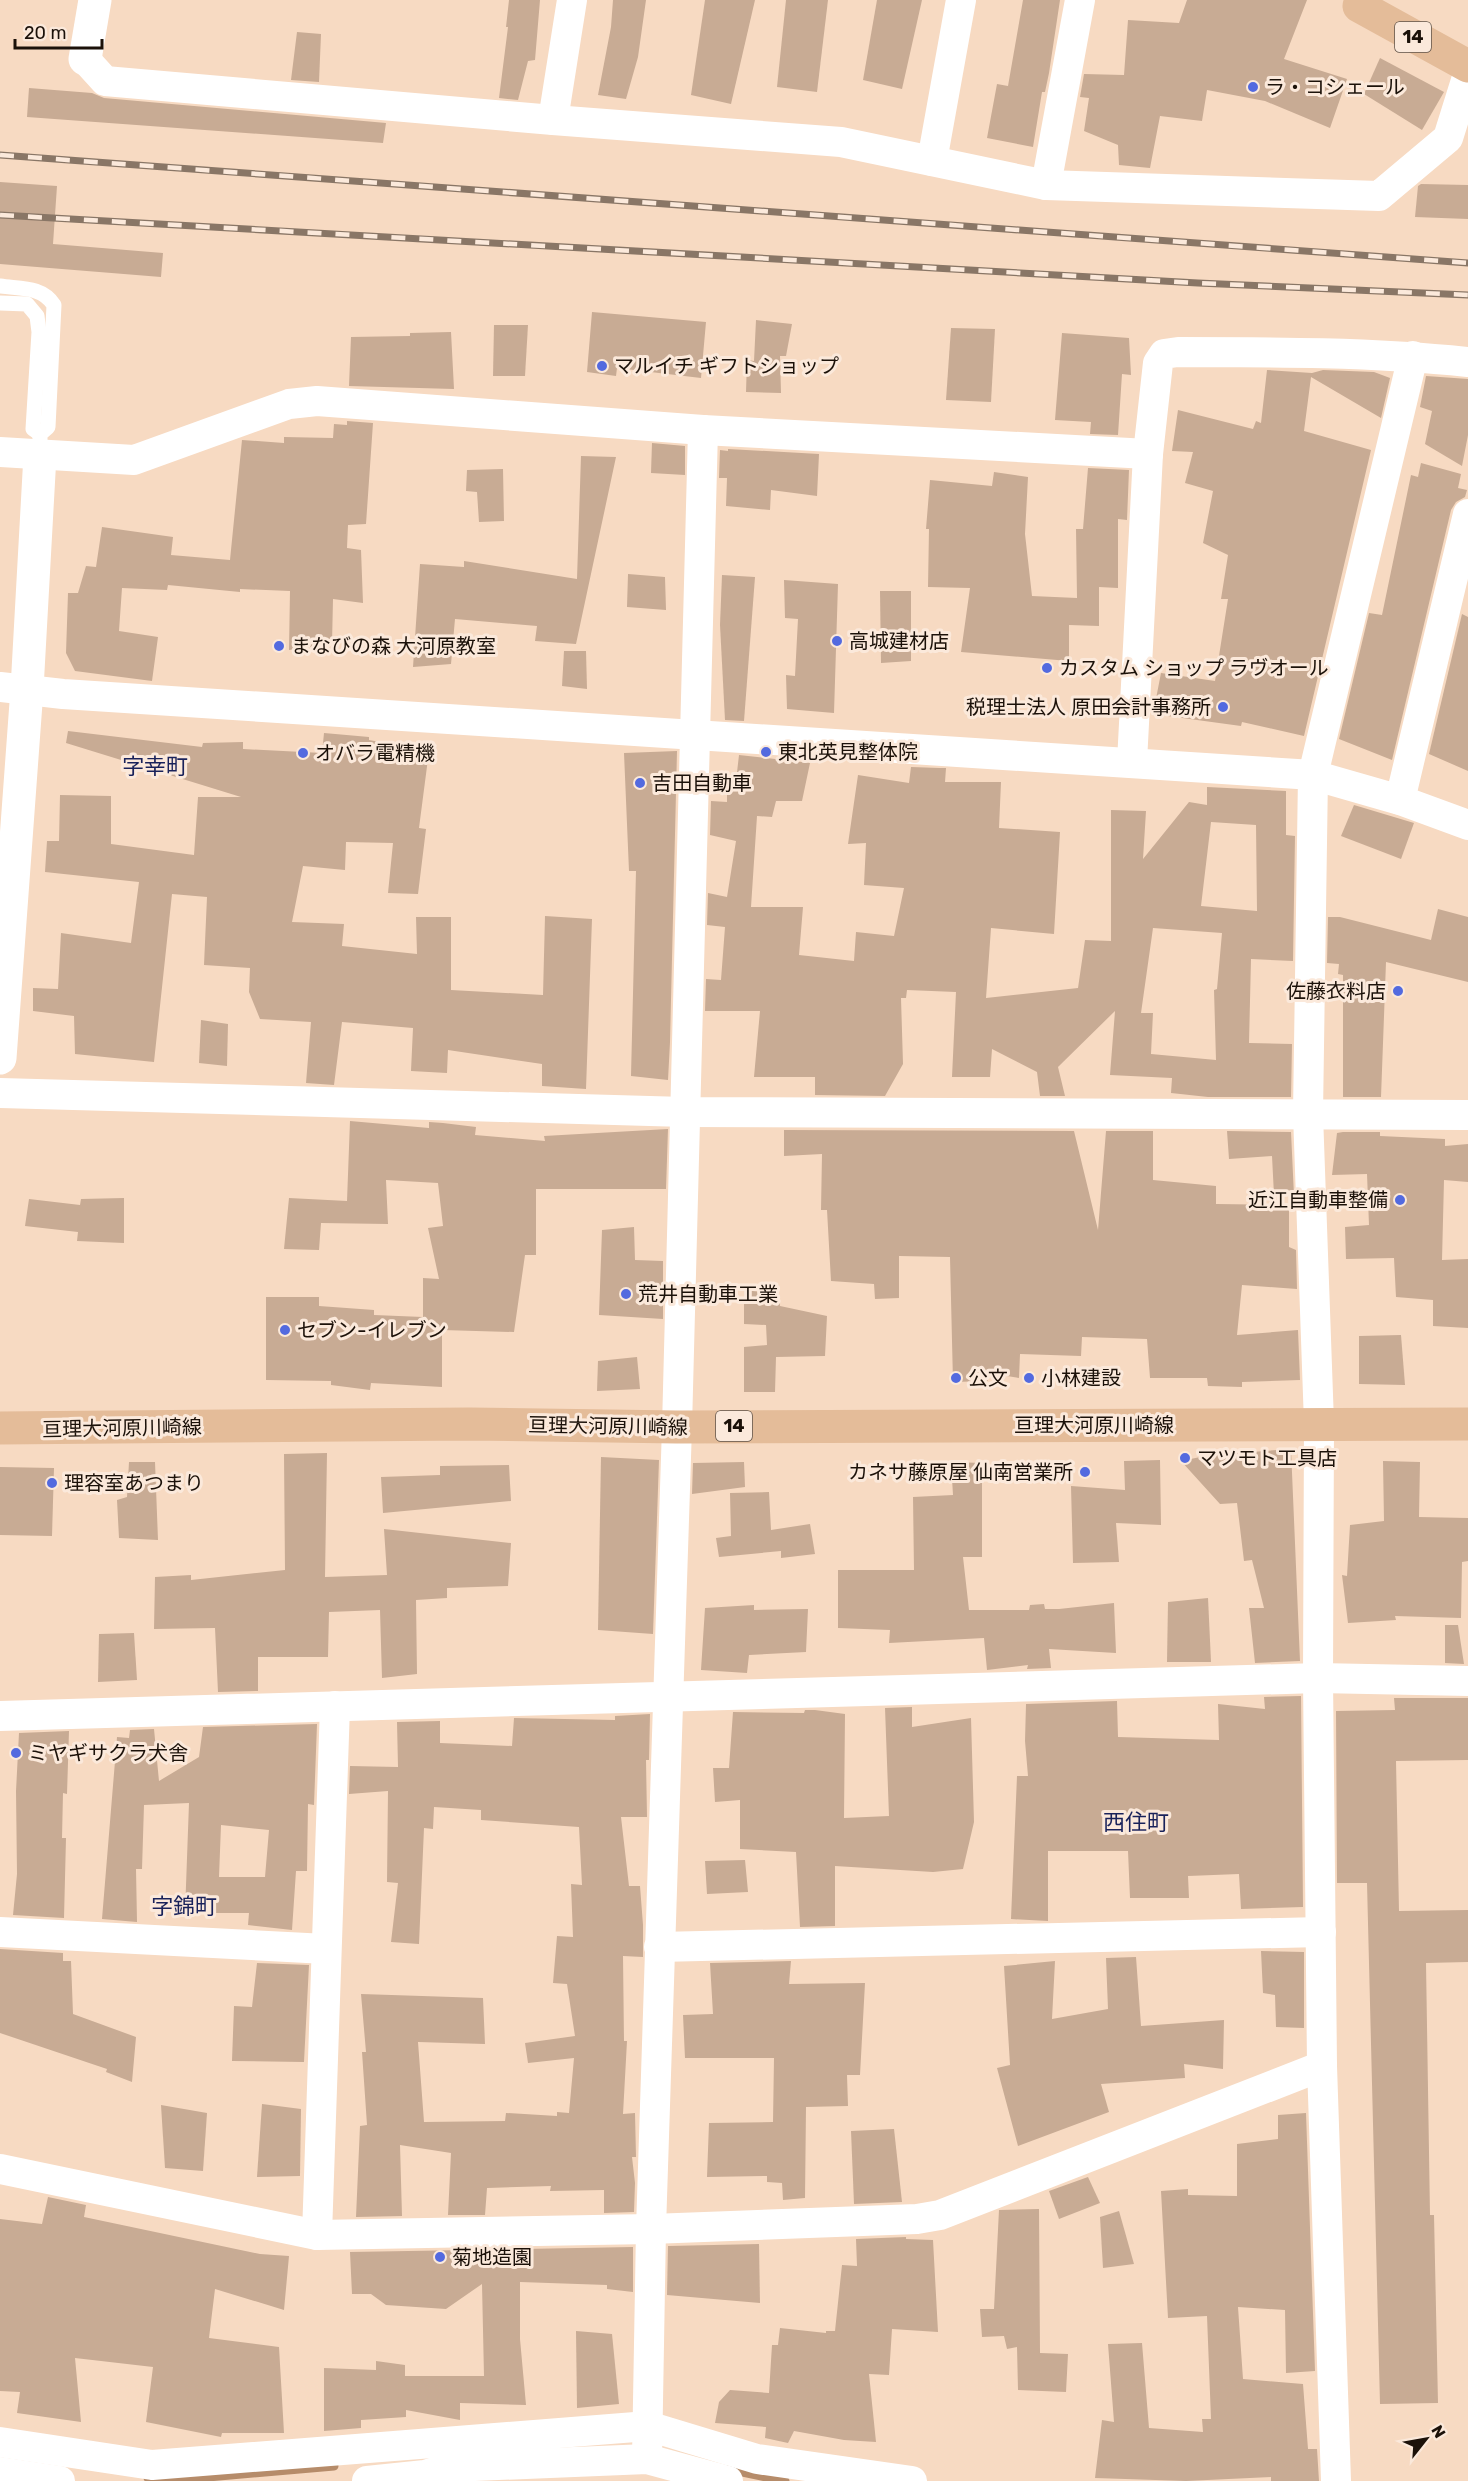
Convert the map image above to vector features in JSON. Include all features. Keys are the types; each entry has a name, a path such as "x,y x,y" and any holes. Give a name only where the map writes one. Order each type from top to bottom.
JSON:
{"main road":[{"name":"14","path":"1357,2 1468,66"},
{"name":"亘理大河原川崎線","path":"0,1428 458,1424 677,1427 1468,1424"}],"street":[{"path":"95,0 85,59 105,81 553,120 841,142 1046,185 1379,196 1448,138 1468,74"},
{"path":"553,120 572,0"},
{"path":"932,161 961,0"},
{"path":"1046,185 1080,0"},
{"path":"1132,762 1148,454 1158,363 1164,354 1297,352 1468,362"},
{"path":"1336,2481 1322,2066 1318,1678 1319,1424 1308,1114 1313,775 1413,357"},
{"path":"0,452 40,445 134,460 290,404 317,401 704,429 1148,454"},
{"path":"647,2459 651,2229 666,1696 677,1427 704,429"},
{"path":"0,1058 13,688 40,445"},
{"path":"1400,800 1468,514"},
{"path":"13,688 1313,775 1400,800 1468,825"},
{"path":"0,1093 685,1112 1468,1115"},
{"path":"0,1716 1318,1678 1468,1681"},
{"path":"317,2235 335,1706"},
{"path":"0,1932 326,1950"},
{"path":"659,1947 1321,1932"},
{"path":"0,2169 317,2235 651,2229 917,2219 940,2215 1322,2066"},
{"path":"0,2442 152,2465 648,2426 757,2458 903,2481"},
{"path":"367,2481 424,2478 450,2467 647,2459 728,2481"},
{"path":"0,2472 60,2481"}],"lane":[{"path":"0,286 40,291 48,296 54,305 48,427 40,445"},
{"path":"0,303 27,304 37,316 39,332 33,429 40,445"}],"building":[{"path":"509,0 540,0 535,60 528,61 518,100 499,98"},
{"path":"613,0 646,0 638,57 626,99 598,95 611,27"},
{"path":"705,0 755,0 731,104 691,95"},
{"path":"786,0 828,0 817,92 777,87"},
{"path":"877,0 922,0 902,89 863,80"},
{"path":"1023,0 1060,0 1049,73 1045,92 1042,92 1033,147 987,138 997,84 1008,86"},
{"path":"1187,0 1307,0 1284,59 1347,79 1330,128 1265,101 1207,90 1202,121 1160,116 1150,168 1119,165 1118,145 1084,131 1089,98 1080,97 1084,74 1124,75 1128,20 1179,23"},
{"path":"297,32 321,34 319,82 291,80"},
{"path":"1380,58 1444,92 1422,130 1364,94"},
{"path":"29,88 92,93 104,98 386,123 383,143 27,117"},
{"path":"0,182 57,186 53,244 163,253 161,277 0,264"},
{"path":"1421,184 1468,185 1468,219 1415,217 1418,186"},
{"path":"592,312 706,322 701,378 617,368 616,376 587,372"},
{"path":"756,320 792,324 786,356 780,356 781,393 746,392 747,360 754,361"},
{"path":"494,325 528,325 525,376 493,376"},
{"path":"951,328 995,329 991,402 946,400"},
{"path":"451,332 454,389 349,386 351,337 410,336 410,333"},
{"path":"1062,333 1129,338 1131,375 1122,374 1118,435 1090,434 1091,422 1055,420"},
{"path":"1267,370 1312,373 1323,370 1374,372 1390,378 1381,418 1311,377 1304,431 1371,450 1304,736 1242,722 1241,726 1153,714 1161,673 1215,681 1228,599 1221,599 1228,555 1203,543 1213,491 1185,483 1193,452 1172,451 1178,410 1253,429 1256,421 1261,423"},
{"path":"1426,376 1468,379 1468,435 1462,466 1425,444 1432,411 1420,407"},
{"path":"347,421 373,423 366,524 348,525 347,548 361,550 363,603 333,599 332,644 289,650 290,591 240,589 240,592 168,585 167,590 122,588 119,631 158,637 152,681 75,671 66,653 68,593 78,593 86,566 96,567 102,527 173,537 171,555 230,560 242,440 284,443 284,437 333,438 334,424 347,425"},
{"path":"652,443 685,446 685,475 651,473"},
{"path":"728,449 819,454 817,496 771,490 770,510 726,506 727,478 719,478 720,450 728,451"},
{"path":"581,456 616,457 576,644 535,641 537,626 455,619 451,664 413,667 420,564 464,567 464,561 577,579"},
{"path":"1421,463 1461,474 1458,488 1467,490 1465,497 1456,502 1451,510 1392,760 1339,739 1369,613 1382,615 1411,475 1418,477"},
{"path":"1088,468 1129,470 1127,520 1118,519 1118,588 1099,587 1099,626 1069,625 1069,661 961,652 970,588 928,587 929,529 926,529 930,480 992,486 994,472 1028,477 1025,534 1032,596 1077,598 1076,529 1083,529"},
{"path":"503,469 504,521 479,522 477,492 466,491 467,470"},
{"path":"628,574 665,577 666,610 627,607"},
{"path":"722,575 755,577 744,721 725,720 720,625"},
{"path":"784,580 838,584 834,713 787,709 786,675 795,676 798,619 785,618"},
{"path":"880,591 911,591 911,661 881,663"},
{"path":"1462,614 1468,617 1468,771 1429,754"},
{"path":"564,651 586,651 587,689 562,686"},
{"path":"68,731 202,747 203,743 243,742 243,749 322,753 324,733 369,737 369,740 429,751 419,828 426,829 418,894 388,893 393,843 346,842 345,870 303,866 292,922 344,924 342,946 417,954 416,917 451,917 451,990 543,995 545,916 592,919 586,1089 542,1086 542,1064 448,1050 447,1073 411,1071 413,1028 342,1022 334,1085 306,1083 311,1022 260,1019 249,992 250,968 204,965 207,897 172,894 154,1062 75,1054 74,1016 33,1011 33,988 58,989 61,933 131,943 139,882 45,872 47,841 59,841 60,795 111,796 111,844 194,855 198,797 241,797 66,743"},
{"path":"677,751 668,1080 631,1076 636,871 629,871 624,753"},
{"path":"739,755 810,763 802,801 776,801 772,817 757,816 751,907 803,907 799,955 854,961 856,932 894,936 904,888 864,885 866,843 848,844 858,775 909,783 911,767 946,768 945,782 1001,782 999,828 1060,832 1054,934 991,928 986,998 1078,988 1085,940 1111,941 1111,810 1146,811 1143,859 1189,802 1207,805 1207,787 1286,791 1286,835 1295,836 1293,961 1251,959 1249,1043 1292,1044 1291,1097 1208,1097 1171,1093 1172,1078 1110,1075 1115,1011 1058,1067 1065,1096 1040,1096 1037,1072 992,1049 990,1077 952,1077 956,992 907,990 906,998 901,998 903,1064 885,1096 815,1095 815,1077 754,1077 760,1011 705,1011 706,979 721,980 725,927 707,925 708,893 727,897 736,841 710,835 711,801 727,802 727,787 736,781","holes":["1211,822 1256,825 1257,911 1201,906","1153,928 1222,933 1217,989 1214,990 1216,1060 1151,1054 1153,1013 1141,1013"]},
{"path":"1354,805 1414,823 1401,859 1341,836"},
{"path":"1438,909 1468,917 1468,982 1386,962 1381,1097 1343,1097 1343,975 1338,974 1339,964 1327,963 1328,917 1340,917 1431,940"},
{"path":"201,1020 228,1024 227,1066 199,1063"},
{"path":"350,1121 429,1128 429,1122 443,1123 476,1127 475,1135 545,1141 544,1136 668,1129 666,1189 536,1189 536,1255 525,1255 514,1332 442,1330 442,1387 371,1383 370,1390 331,1385 331,1381 266,1380 266,1297 319,1297 319,1306 374,1310 374,1315 423,1317 423,1278 439,1279 428,1228 443,1226 438,1183 386,1180 388,1224 321,1223 319,1250 284,1249 289,1198 347,1201"},
{"path":"784,1130 1074,1131 1098,1230 1106,1131 1153,1131 1153,1180 1216,1186 1216,1204 1289,1205 1289,1247 1296,1250 1297,1289 1242,1285 1237,1335 1298,1330 1300,1380 1242,1382 1242,1387 1208,1386 1207,1378 1150,1378 1147,1339 1082,1337 1081,1356 1020,1354 1019,1378 988,1373 988,1381 953,1382 950,1257 899,1256 899,1298 875,1299 874,1284 831,1281 827,1210 821,1210 822,1154 784,1156"},
{"path":"1227,1131 1291,1132 1294,1196 1274,1195 1272,1156 1229,1159"},
{"path":"1380,1132 1380,1136 1445,1139 1445,1146 1468,1144 1468,1182 1444,1180 1442,1260 1468,1259 1468,1328 1433,1326 1433,1300 1396,1297 1394,1258 1346,1259 1345,1227 1369,1225 1367,1174 1332,1175 1337,1133"},
{"path":"124,1198 124,1243 77,1241 78,1232 25,1226 29,1199 80,1205 81,1199"},
{"path":"634,1227 635,1260 663,1261 663,1319 599,1315 602,1230"},
{"path":"744,1290 779,1294 780,1306 827,1316 825,1356 776,1357 775,1392 744,1392 744,1347 767,1345 766,1325 744,1324"},
{"path":"1401,1335 1405,1385 1359,1384 1359,1336"},
{"path":"637,1357 640,1389 597,1391 598,1361"},
{"path":"1291,1449 1300,1661 1255,1663 1249,1608 1264,1608 1252,1560 1244,1561 1237,1503 1220,1504 1181,1461 1210,1455"},
{"path":"327,1453 325,1577 387,1575 384,1529 511,1543 508,1586 447,1588 447,1598 416,1600 417,1674 382,1678 380,1610 329,1612 328,1657 258,1657 258,1691 218,1692 215,1628 154,1629 155,1577 191,1575 191,1580 285,1570 284,1454"},
{"path":"601,1457 659,1460 653,1634 598,1630"},
{"path":"1160,1460 1161,1525 1116,1523 1119,1562 1073,1563 1071,1486 1125,1490 1124,1461"},
{"path":"1383,1461 1420,1462 1419,1517 1468,1518 1468,1561 1462,1562 1461,1618 1395,1616 1396,1620 1348,1623 1342,1575 1347,1576 1350,1525 1384,1521"},
{"path":"129,1462 155,1462 158,1540 119,1538 117,1500 127,1497"},
{"path":"744,1462 745,1487 692,1494 693,1463"},
{"path":"951,1462 982,1463 982,1557 963,1557 969,1610 1029,1610 1030,1605 1044,1604 1045,1609 1059,1609 1114,1603 1116,1653 1049,1649 1051,1668 1027,1669 1028,1665 987,1670 984,1638 889,1643 890,1630 838,1628 838,1570 914,1570 913,1497 953,1495"},
{"path":"509,1465 511,1501 383,1513 381,1477 440,1475 440,1466"},
{"path":"0,1467 54,1468 52,1536 0,1535"},
{"path":"769,1492 771,1530 810,1524 815,1554 781,1558 781,1551 719,1557 716,1538 731,1536 730,1493"},
{"path":"1208,1598 1211,1662 1167,1662 1168,1602"},
{"path":"754,1605 754,1610 808,1609 806,1652 749,1655 747,1673 701,1670 705,1608"},
{"path":"1445,1625 1458,1625 1464,1664 1445,1663"},
{"path":"134,1633 137,1680 98,1682 99,1634"},
{"path":"1301,1696 1303,1907 1241,1909 1239,1874 1188,1876 1189,1898 1130,1898 1128,1851 1048,1851 1048,1921 1011,1919 1017,1776 1028,1776 1025,1741 1026,1704 1117,1701 1118,1737 1219,1740 1218,1704 1265,1709 1264,1697"},
{"path":"1394,1698 1468,1698 1468,1760 1396,1761 1399,1911 1468,1910 1468,1962 1426,1963 1430,2215 1434,2215 1438,2403 1380,2404 1367,1883 1337,1883 1336,1711 1395,1710"},
{"path":"912,1707 912,1727 971,1718 974,1822 963,1869 933,1872 835,1866 835,1926 800,1927 796,1852 740,1849 740,1800 715,1802 713,1768 729,1768 733,1712 804,1713 805,1710 815,1710 845,1714 844,1818 889,1816 885,1708"},
{"path":"650,1714 649,1760 646,1760 647,1817 621,1817 629,1886 640,1886 643,1925 643,1957 623,1956 624,2041 627,2041 623,2114 635,2113 636,2157 632,2157 635,2183 634,2212 604,2213 604,2190 550,2191 551,2186 487,2188 485,2215 448,2215 451,2153 400,2145 402,2216 356,2217 360,2126 367,2125 362,2052 366,2052 361,1994 483,1998 485,2044 418,2042 424,2122 505,2121 506,2113 557,2116 557,2112 569,2113 574,2058 528,2063 525,2043 575,2036 567,1984 553,1983 557,1936 573,1937 571,1884 582,1885 579,1827 481,1820 481,1810 434,1807 433,1829 424,1828 419,1944 391,1942 398,1883 387,1882 388,1791 349,1794 350,1766 398,1767 397,1722 440,1721 440,1743 512,1746 514,1718 615,1720 615,1716"},
{"path":"317,1724 314,1805 308,1804 307,1871 296,1871 292,1930 248,1925 249,1913 185,1913 189,1803 144,1805 142,1869 136,1869 137,1922 102,1919 117,1737 129,1738 130,1730 154,1729 159,1781 199,1757 203,1727","holes":["221,1825 269,1830 265,1877 219,1877"]},
{"path":"69,1731 67,1794 63,1793 62,1838 66,1838 64,1918 13,1915 17,1874 16,1791 19,1733"},
{"path":"745,1860 748,1892 707,1894 705,1861"},
{"path":"0,1949 63,1953 63,1961 71,1961 73,2014 136,2037 132,2082 106,2072 107,2069 0,2033"},
{"path":"1261,1951 1304,1952 1304,2028 1276,2027 1275,1995 1263,1993"},
{"path":"1136,1957 1141,2026 1224,2020 1223,2069 1184,2064 1185,2078 1101,2084 1109,2112 1018,2146 997,2068 1010,2065 1004,1966 1055,1961 1052,2019 1108,2009 1106,1958"},
{"path":"791,1961 789,1984 865,1983 860,2075 847,2075 848,2106 806,2107 805,2198 783,2200 782,2183 767,2182 767,2176 707,2177 709,2123 773,2122 774,2058 685,2058 683,2015 713,2014 710,1963"},
{"path":"257,1963 309,1965 304,2062 232,2061 234,2006 252,2007"},
{"path":"262,2104 301,2109 300,2176 257,2177"},
{"path":"161,2105 207,2113 203,2171 165,2168"},
{"path":"1306,2113 1315,2371 1286,2373 1285,2310 1238,2307 1243,2379 1303,2384 1308,2449 1317,2449 1319,2481 1271,2481 1271,2477 1186,2481 1095,2478 1102,2420 1114,2422 1108,2344 1142,2343 1149,2428 1203,2432 1202,2419 1211,2419 1207,2316 1168,2318 1161,2191 1188,2189 1188,2195 1237,2196 1237,2144 1278,2139 1278,2115"},
{"path":"894,2129 902,2202 854,2204 851,2131"},
{"path":"1088,2177 1100,2203 1059,2219 1049,2191"},
{"path":"48,2197 86,2205 84,2217 260,2254 289,2256 284,2310 215,2289 209,2338 279,2347 284,2433 222,2433 221,2437 146,2422 153,2367 75,2358 81,2422 17,2413 20,2392 0,2391 0,2219 42,2224"},
{"path":"1039,2209 1040,2353 1068,2354 1066,2392 1018,2390 1017,2347 1007,2349 1004,2336 982,2337 980,2309 994,2309 999,2210"},
{"path":"1119,2211 1134,2264 1103,2268 1100,2217"},
{"path":"906,2237 906,2239 933,2240 938,2332 892,2329 889,2375 869,2374 876,2442 844,2440 794,2431 788,2443 765,2438 766,2427 715,2423 719,2402 730,2390 769,2393 772,2345 778,2345 780,2328 826,2333 826,2331 835,2331 842,2265 857,2266 856,2239"},
{"path":"759,2244 760,2303 667,2295 668,2246"},
{"path":"633,2247 633,2292 607,2289 607,2285 520,2282 520,2339 526,2405 460,2403 460,2420 406,2410 406,2417 361,2420 361,2428 324,2431 324,2368 376,2370 376,2361 405,2365 405,2376 484,2376 482,2284 446,2309 386,2305 371,2294 352,2294 350,2252"},
{"path":"576,2331 612,2334 619,2404 577,2408"}],"waterway":[{"path":"148,2478 185,2479 334,2466"},
{"path":"728,2469 785,2481"}],"railway":[{"path":"0,155 1468,263"},
{"path":"0,215 1198,283 1468,295"}],"place":[{"name":"ラ・コシェール","path":"1253,87"},
{"name":"マルイチ ギフトショップ","path":"602,366"},
{"name":"高城建材店","path":"837,641"},
{"name":"まなびの森 大河原教室","path":"279,646"},
{"name":"カスタム ショップ ラヴオール","path":"1047,668"},
{"name":"税理士法人 原田会計事務所","path":"1223,707"},
{"name":"東北英見整体院","path":"766,752"},
{"name":"オバラ電精機","path":"303,753"},
{"name":"吉田自動車","path":"640,783"},
{"name":"佐藤衣料店","path":"1398,991"},
{"name":"近江自動車整備","path":"1400,1200"},
{"name":"荒井自動車工業","path":"626,1294"},
{"name":"セブン-イレブン","path":"285,1330"},
{"name":"公文","path":"956,1378"},
{"name":"小林建設","path":"1029,1378"},
{"name":"マツモト工具店","path":"1185,1458"},
{"name":"カネサ藤原屋 仙南営業所","path":"1085,1472"},
{"name":"理容室あつまり","path":"52,1483"},
{"name":"ミヤギサクラ犬舎","path":"16,1753"},
{"name":"菊地造園","path":"440,2257"}],"district":[{"name":"字幸町","path":"155,766"},
{"name":"西住町","path":"1136,1822"},
{"name":"字錦町","path":"184,1906"}]}
